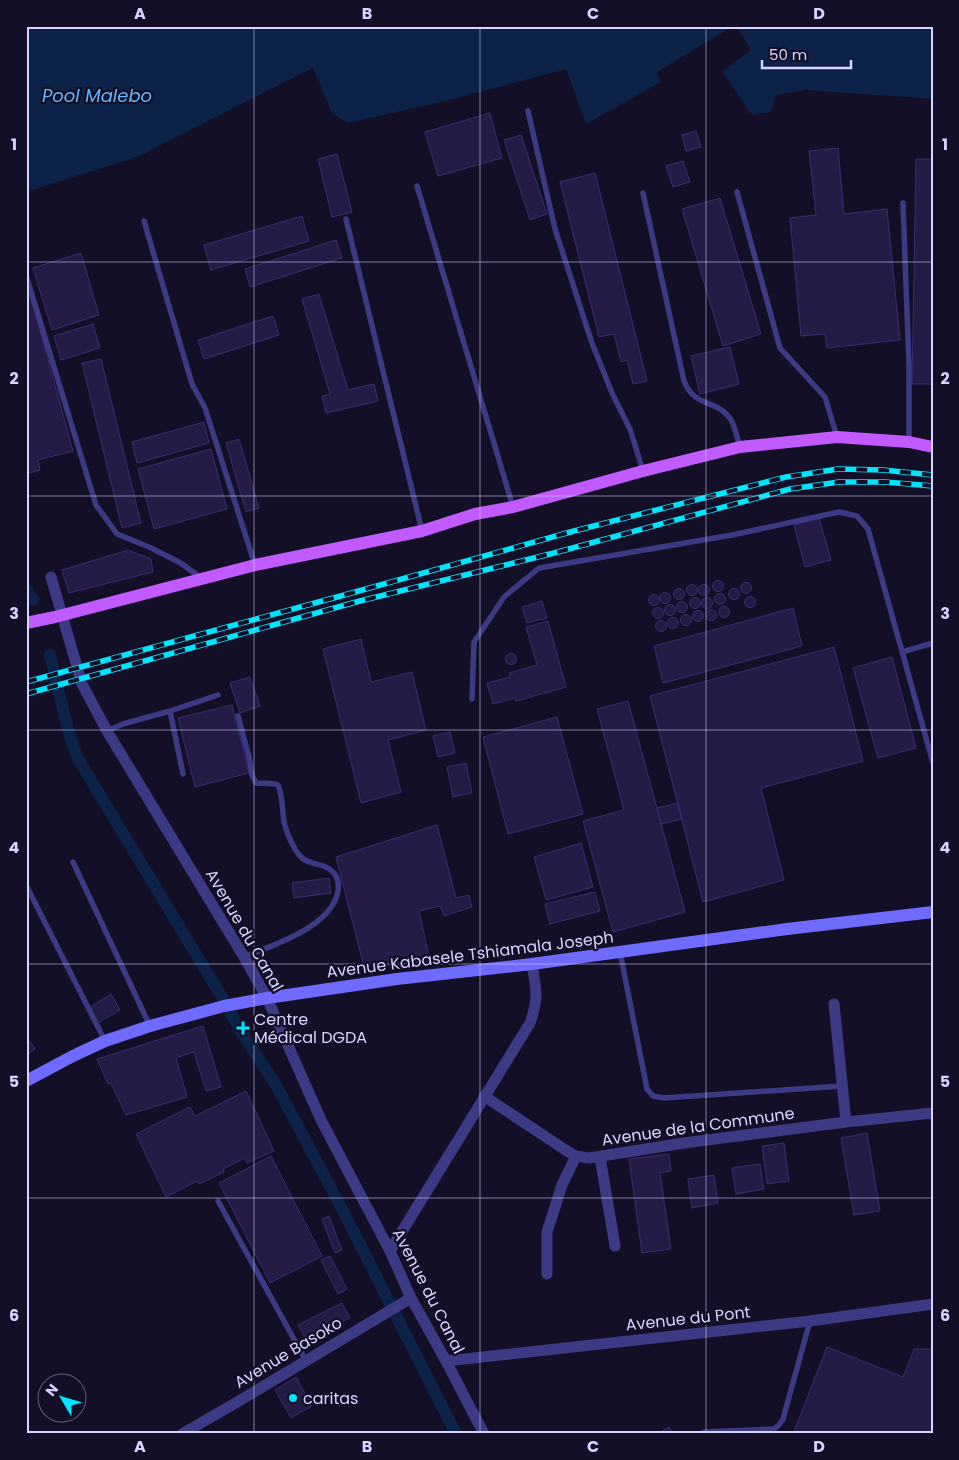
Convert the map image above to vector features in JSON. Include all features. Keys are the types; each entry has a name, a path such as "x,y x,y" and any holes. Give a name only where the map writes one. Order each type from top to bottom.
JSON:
{"main road":[{"path":"26,623 254,565 422,531 475,514 513,507 643,471 740,448 836,437 909,442 933,447"},
{"name":"Avenue Kabasele Tshiamala Joseph","path":"26,1082 105,1041 150,1026 243,1002 397,979 532,964 787,929 933,912"}],"street":[{"name":"Avenue du Canal","path":"51,576 58,616 82,684 107,732 267,998 321,1120 390,1251 407,1300 446,1361 484,1434"},
{"path":"390,1251 530,1023 536,1006 532,964"},
{"path":"834,1004 846,1122"},
{"path":"484,1096 576,1156 562,1185 547,1232 547,1274"},
{"name":"Avenue de la Commune","path":"576,1156 600,1157 684,1143 933,1113"},
{"path":"600,1157 615,1246"},
{"name":"Avenue Basoko","path":"182,1434 407,1300"},
{"name":"Avenue du Pont","path":"446,1361 810,1321 933,1304"}],"lane":[{"path":"528,111 555,229 592,342 612,393 630,429 643,471"},
{"path":"417,186 513,507"},
{"path":"737,192 780,348 825,396 836,437"},
{"path":"643,194 684,381 688,391 696,398 722,410 731,418 740,448"},
{"path":"903,203 909,375 909,442"},
{"path":"346,219 422,531"},
{"path":"144,221 192,384 205,408 254,565"},
{"path":"26,275 96,505 117,534 179,562 202,579"},
{"path":"472,699 474,642 504,598 539,568 732,535 839,512 857,516 868,529 933,763"},
{"path":"902,652 933,643"},
{"path":"107,732 123,724 218,695"},
{"path":"170,711 183,774"},
{"path":"238,716 252,775 256,783 274,783 278,785 281,792 284,823 294,848 305,860 330,869 336,876 338,885 334,903 330,909 309,928 244,957"},
{"path":"73,862 150,1026"},
{"path":"26,885 105,1041"},
{"path":"620,952 647,1089 653,1096 664,1098 842,1086"},
{"path":"218,1200 306,1361"},
{"path":"701,1434 704,1432 774,1429 779,1425 783,1419 810,1321"}],"water":[{"name":"Pool Malebo","path":"26,26 733,26 657,72 661,82 586,124 566,69 450,100 348,123 332,113 313,68 137,157 26,192"},
{"path":"736,26 933,26 933,99 806,90 776,95 771,112 752,115 722,71 751,50"}],"building":[{"path":"490,113 502,158 438,176 425,132"},
{"path":"696,131 701,147 686,151 682,135"},
{"path":"521,135 547,214 530,220 504,140"},
{"path":"838,148 844,214 887,209 900,340 827,348 825,334 801,336 790,218 816,215 809,151"},
{"path":"337,154 352,212 332,217 318,159"},
{"path":"916,159 933,159 933,384 912,384"},
{"path":"683,161 690,182 673,187 666,166"},
{"path":"595,173 647,381 633,384 627,360 621,362 614,334 599,337 560,182"},
{"path":"720,198 761,334 723,346 682,209"},
{"path":"302,216 309,241 211,270 204,245"},
{"path":"336,240 342,258 250,287 245,269"},
{"path":"81,253 99,315 52,330 33,268"},
{"path":"26,279 73,451 38,460 40,470 26,474"},
{"path":"319,294 348,390 374,384 378,401 326,413 322,396 330,394 302,299"},
{"path":"273,316 279,335 204,359 198,340"},
{"path":"93,324 100,348 61,360 54,336"},
{"path":"730,347 739,384 700,394 691,356"},
{"path":"101,359 141,523 122,528 82,363"},
{"path":"204,422 209,443 137,463 132,442"},
{"path":"239,439 259,508 246,512 226,443"},
{"path":"211,449 227,509 154,529 138,469"},
{"path":"819,518 831,560 805,567 794,525"},
{"path":"128,550 151,559 153,572 69,593 62,570"},
{"path":"716,581 720,581 723,586 722,590 716,591 713,588 713,584"},
{"path":"744,583 748,583 751,588 750,592 744,593 741,590 741,586"},
{"path":"690,585 694,585 697,590 696,594 690,595 687,592 687,588"},
{"path":"702,585 706,585 709,590 708,594 702,595 699,592 699,588"},
{"path":"677,589 681,589 684,594 683,598 677,599 674,596 674,592"},
{"path":"732,589 736,589 739,594 738,598 732,599 729,596 729,592"},
{"path":"663,593 667,593 670,598 669,602 663,603 660,600 660,596"},
{"path":"718,594 722,594 725,599 724,603 718,604 715,601 715,597"},
{"path":"652,595 656,595 659,600 658,604 652,605 649,602 649,598"},
{"path":"748,597 752,597 755,602 754,606 748,607 745,604 745,600"},
{"path":"693,598 697,598 700,603 699,607 693,608 690,605 690,601"},
{"path":"705,598 709,598 712,603 711,607 705,608 702,605 702,601"},
{"path":"542,601 547,618 527,623 522,607"},
{"path":"680,602 684,602 687,607 686,611 680,612 677,609 677,605"},
{"path":"668,605 672,605 675,610 674,614 668,615 665,612 665,608"},
{"path":"722,607 726,607 729,612 728,616 722,617 719,614 719,610"},
{"path":"656,608 660,608 663,613 662,617 656,618 653,615 653,611"},
{"path":"793,608 802,646 663,683 654,646"},
{"path":"709,610 713,610 716,615 715,619 709,620 706,617 706,613"},
{"path":"696,611 700,611 703,616 702,620 696,621 693,618 693,614"},
{"path":"684,615 688,615 691,620 690,624 684,625 681,622 681,618"},
{"path":"671,618 675,618 678,623 677,627 671,628 668,625 668,621"},
{"path":"548,621 566,687 516,701 515,698 493,704 487,683 510,677 509,673 537,665 526,627"},
{"path":"659,621 663,621 666,626 665,630 659,631 656,628 656,624"},
{"path":"361,639 371,682 412,672 426,730 388,740 401,792 361,803 323,649"},
{"path":"834,647 863,761 761,788 784,880 703,902 650,696"},
{"path":"509,654 513,654 516,659 515,663 509,664 506,661 506,657"},
{"path":"892,657 916,748 878,758 853,668"},
{"path":"250,677 260,706 240,713 230,683"},
{"path":"628,701 685,912 613,932 583,821 624,810 597,709"},
{"path":"232,705 249,773 195,787 178,718"},
{"path":"557,717 583,814 508,834 483,737"},
{"path":"450,732 455,753 438,757 433,736"},
{"path":"466,763 472,793 453,797 447,767"},
{"path":"678,803 682,819 661,824 657,808"},
{"path":"437,825 456,898 469,895 472,907 444,916 440,906 419,911 430,961 364,967 336,857"},
{"path":"581,843 593,887 546,900 534,857"},
{"path":"329,878 331,893 294,898 292,883"},
{"path":"595,892 600,911 550,924 545,904"},
{"path":"111,994 120,1010 98,1023 89,1008"},
{"path":"203,1026 221,1087 206,1091 194,1052 176,1058 187,1097 126,1115 111,1083 108,1084 97,1059"},
{"path":"26,1036 35,1049 26,1055"},
{"path":"246,1091 274,1151 247,1163 245,1158 223,1169 224,1172 199,1184 197,1181 166,1197 136,1134 190,1107 195,1116"},
{"path":"867,1133 880,1211 854,1215 841,1138"},
{"path":"784,1143 789,1181 767,1184 762,1146"},
{"path":"669,1154 671,1171 660,1173 671,1249 642,1253 629,1159"},
{"path":"271,1156 322,1256 270,1283 219,1183"},
{"path":"760,1164 764,1189 736,1194 732,1168"},
{"path":"714,1175 718,1203 692,1208 688,1179"},
{"path":"329,1216 342,1250 335,1253 322,1219"},
{"path":"330,1256 347,1289 338,1294 321,1260"},
{"path":"342,1303 350,1318 306,1340 298,1325"},
{"path":"827,1347 903,1377 914,1349 933,1349 933,1434 793,1434"},
{"name":"caritas","path":"296,1377 312,1406 291,1418 275,1390"},
{"path":"669,1427 673,1434 657,1434"}],"waterway":[{"path":"26,589 33,600"},
{"path":"50,655 68,730 77,757 242,1033 276,1085 342,1209 456,1434"}],"railway":[{"path":"26,682 574,531 786,477 838,469 883,470 933,475"},
{"path":"26,694 356,602 554,553 790,489 839,482 885,482 933,486"}],"place":[{"name":"Centre Médical DGDA","path":"243,1028"},
{"name":"caritas","path":"293,1398"}]}
